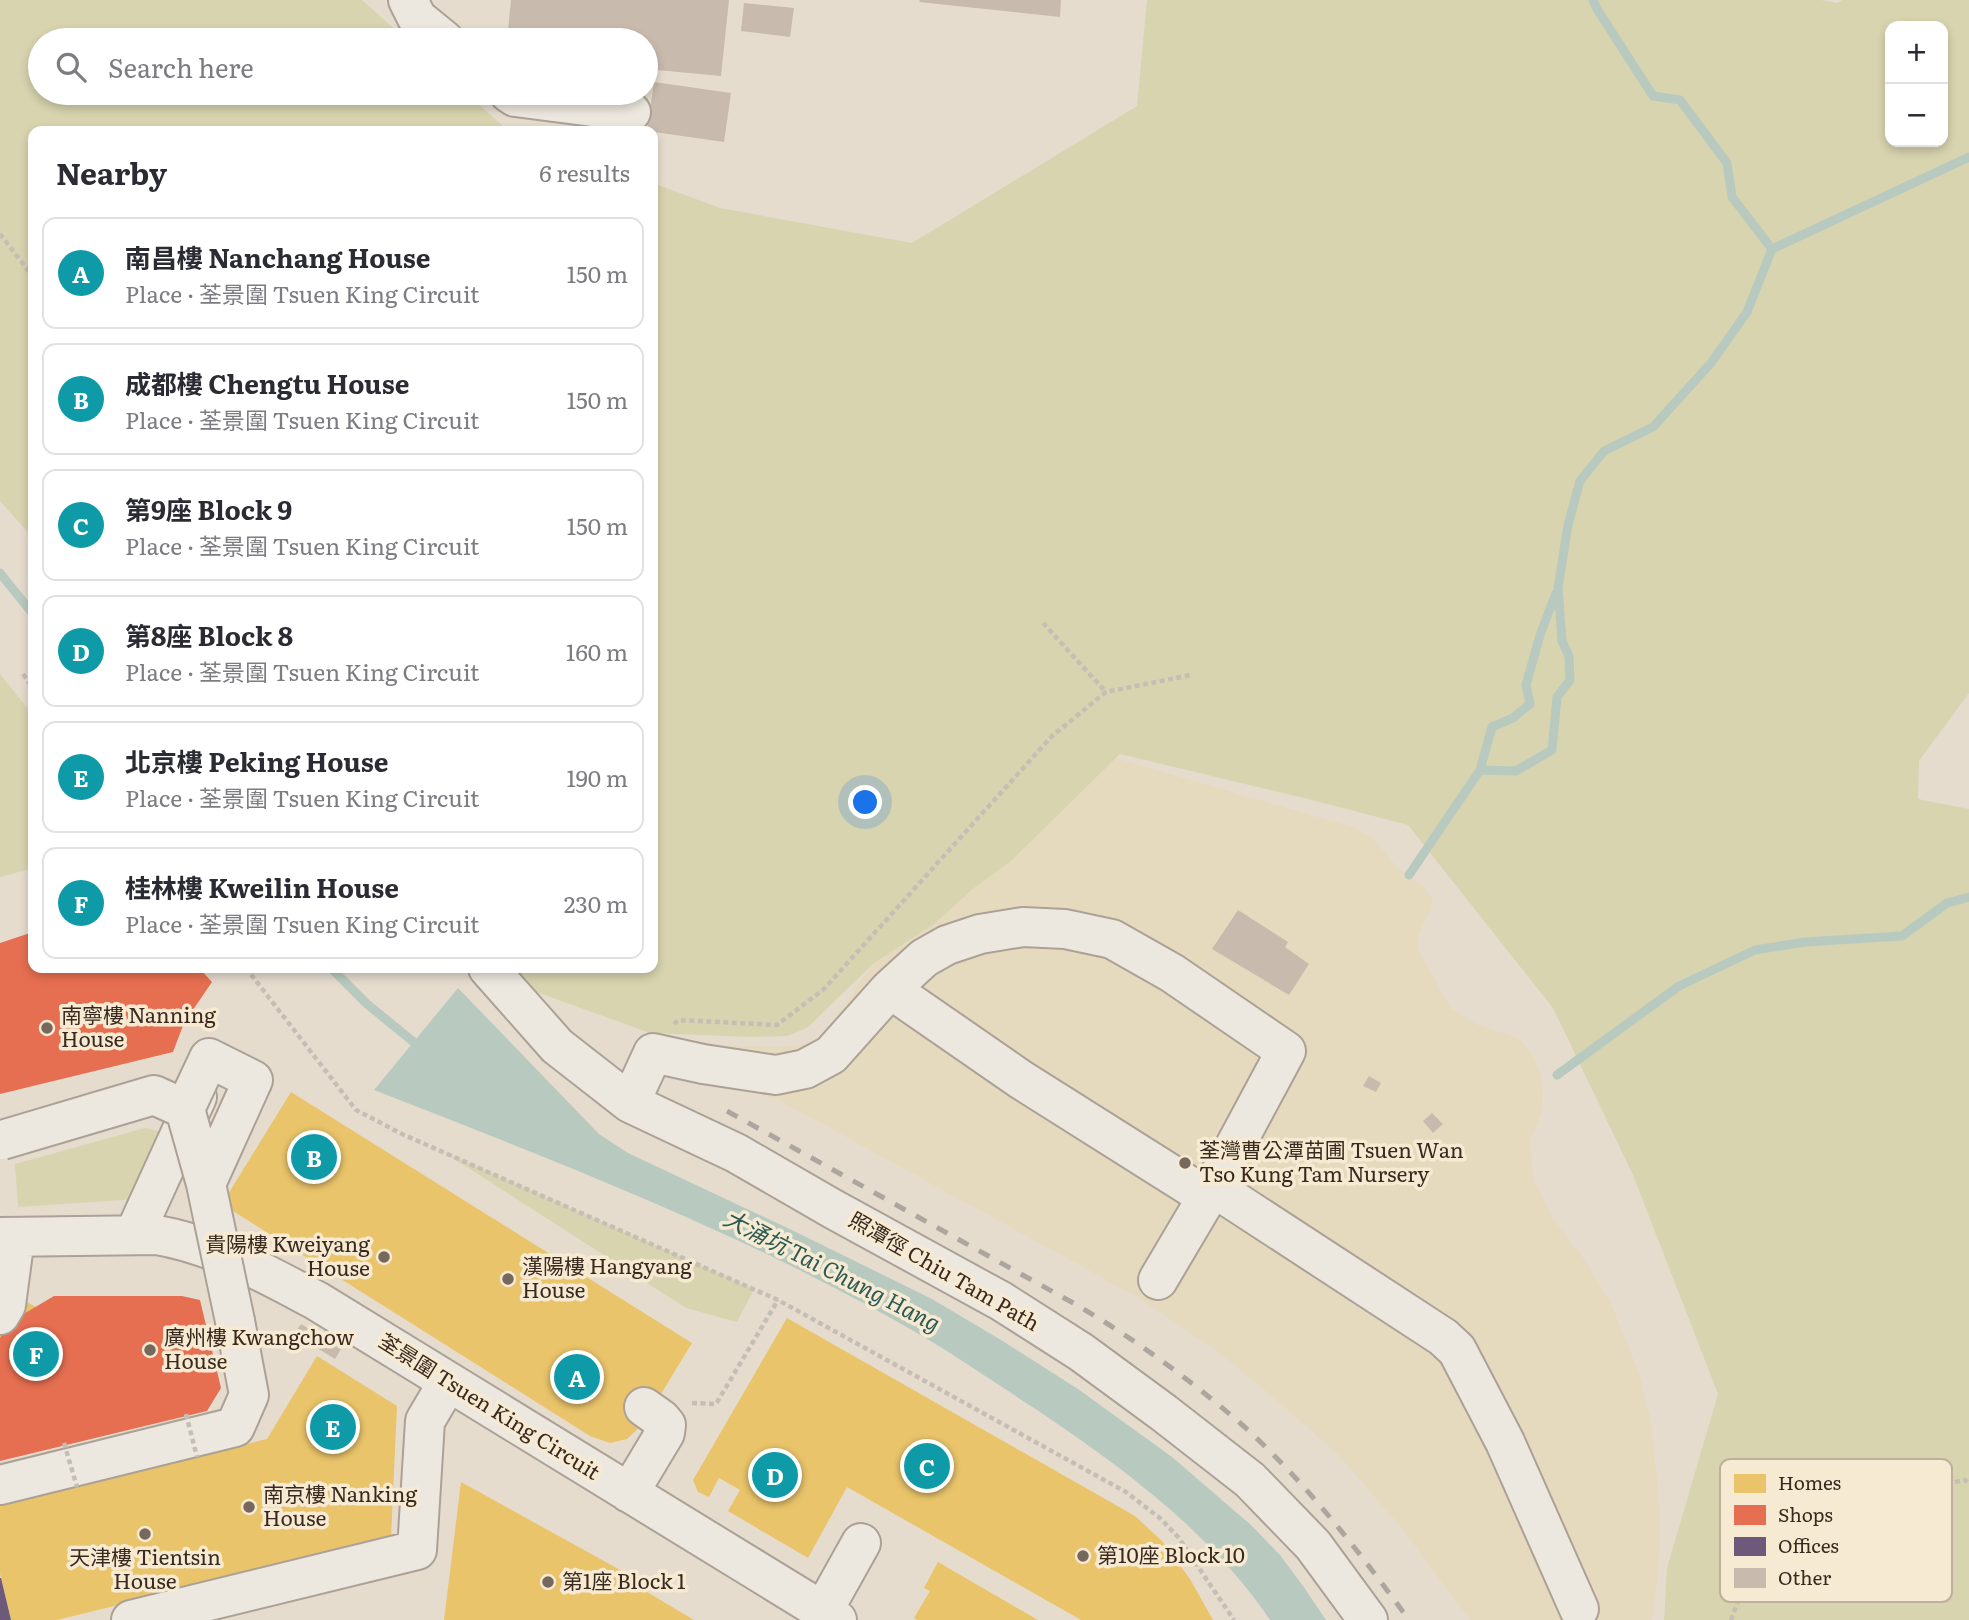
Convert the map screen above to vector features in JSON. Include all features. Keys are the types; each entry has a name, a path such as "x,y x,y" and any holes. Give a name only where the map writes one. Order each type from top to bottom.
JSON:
{"street":[{"path":"408,0 417,18 429,28"},
{"path":"577,105 631,112"},
{"path":"630,1103 653,1052 703,1064 776,1075 804,1069 831,1055 890,989 924,958 947,945 980,934 1023,927 1065,929 1112,939 1172,973 1286,1051 1210,1192 1158,1280"},
{"name":"照潭徑 Chiu Tam Path","path":"492,973 556,1046 630,1103 736,1153 1001,1301 1081,1352 1164,1413 1250,1480 1313,1545 1368,1620"},
{"path":"890,989 1020,1079 1210,1192 1443,1337 1457,1350 1505,1442 1579,1609"},
{"path":"134,1235 213,1063 225,1057 252,1068 258,1083 203,1201 200,1245"},
{"path":"0,1485 235,1427 249,1395 246,1318 206,1184 197,1084"},
{"path":"1,1142 197,1084 245,1098 206,1184"},
{"name":"荃景圍 Tsuen King Circuit","path":"7,1237 157,1235 200,1245 258,1269 317,1301 830,1616"},
{"path":"0,1315 6,1305 7,1237"},
{"path":"246,1318 276,1279"},
{"path":"131,1620 417,1550 425,1421 448,1382"},
{"path":"629,1493 665,1433 666,1425 661,1419 644,1408"},
{"path":"830,1616 861,1542"}],"path":[{"path":"0,234 28,270"},
{"path":"1043,622 1106,692"},
{"path":"23,674 28,681"},
{"path":"653,1052 678,1020 777,1025 824,989 1052,736 1106,692 1191,675"},
{"path":"250,973 356,1110 402,1134 778,1300 1126,1492 1161,1519 1178,1537 1234,1620"},
{"path":"716,1404 778,1300"},
{"path":"186,1414 197,1457"},
{"path":"64,1443 77,1487"},
{"path":"1952,1482 1965,1480 1969,1483"},
{"path":"1731,1620 1738,1602"}],"shaded area":[{"path":"0,0 362,0 394,28 28,28 28,105 479,105 503,126 28,126 28,532 0,501"},
{"path":"1147,0 1821,0 1838,3 1842,0 1969,0 1969,693 1919,761 1918,799 1969,809 1969,1620 1664,1620 1667,1568 1718,1394 1633,1175 1553,1008 1408,825 1120,754 1011,861 974,888 934,924 874,963 807,1028 787,1036 650,1033 484,973 658,973 658,185 720,208 912,243 1137,106"},
{"path":"0,674 28,709 28,869 0,877"},
{"path":"1112,757 1356,828 1373,838 1397,867 1424,887 1432,898 1431,909 1418,939 1418,950 1451,1008 1478,1025 1518,1038 1530,1050 1539,1069 1543,1087 1542,1109 1530,1139 1534,1181 1553,1219 1582,1256 1610,1301 1639,1373 1651,1422 1660,1509 1658,1576 1652,1620 1470,1620 1400,1526 1338,1455 1215,1350 1139,1298 777,1099 667,1072 675,1037 715,1045 783,1047 818,1040 828,1030 882,950"},
{"path":"145,1128 158,1131 165,1138 138,1199 18,1207 15,1164"},
{"path":"442,1151 754,1289 737,1322 686,1308"}],"water":[{"path":"458,988 599,1134 628,1153 932,1299 1078,1389 1172,1457 1251,1525 1280,1555 1326,1620 1270,1620 1247,1588 1194,1531 1135,1480 1072,1434 971,1367 863,1303 657,1204 374,1090"}],"building: Homes":[{"name":"南寧樓 Nanning House","path":"48,973 54,993 66,990 75,1007 60,1012 64,1026 80,1021 82,1030 79,1031 82,1041 71,1045 78,1067 60,1073 54,1055 42,1059 48,1077 30,1083 23,1059 10,1063 8,1053 4,1055 1,1046 17,1041 12,1027 0,1031 0,1010 7,1008 0,986 17,981 24,1001 36,997 29,977"},
{"path":"94,973 113,973 115,979 127,975 126,973 159,973 160,977 163,976 166,985 151,990 156,1004 171,999 174,1008 170,1009 174,1019 162,1023 169,1045 151,1051 145,1033 133,1037 139,1055 121,1061 114,1038 102,1041 93,1024 108,1019 104,1005 89,1009 86,1001 89,999 86,990 98,986"},
{"path":"291,1092 692,1343 642,1425 627,1439 610,1443 590,1436 222,1204"},
{"name":"廣州樓 Kwangchow House","path":"151,1297 168,1306 159,1324 167,1328 176,1311 193,1320 184,1337 203,1348 198,1357 204,1360 199,1369 179,1358 172,1370 193,1381 188,1391 182,1388 177,1396 158,1386 150,1400 133,1391 141,1376 133,1372 125,1387 108,1377 116,1363 96,1353 101,1344 95,1341 100,1331 121,1342 127,1331 106,1319 111,1310 118,1313 123,1304 142,1315"},
{"path":"23,1300 40,1309 30,1326 39,1330 48,1313 65,1322 55,1339 75,1350 70,1359 76,1362 71,1372 50,1361 44,1372 65,1384 59,1394 53,1390 49,1398 29,1388 21,1403 5,1394 13,1378 5,1374 0,1383 0,1309"},
{"path":"787,1318 1135,1516 1162,1541 1190,1579 1213,1620 1081,1620 847,1487 808,1558 728,1511 740,1490 719,1478 709,1497 698,1492 693,1480"},
{"path":"317,1356 397,1406 391,1538 57,1620 11,1620 0,1574 0,1503 267,1439"},
{"path":"461,1482 640,1581 637,1586 694,1620 444,1620"},
{"path":"938,1562 1038,1620 917,1620 914,1618 930,1591 924,1588"}],"building: Shops":[{"path":"28,934 28,973 204,973 212,982 184,1023 173,1052 0,1094 0,943"},
{"path":"54,1296 182,1296 200,1300 221,1388 207,1411 0,1461 0,1338 10,1322"}],"building: Offices":[{"path":"1,1578 11,1620 0,1620"}],"building: Other":[{"path":"511,0 729,0 721,76 658,70 658,28 508,28"},
{"path":"1061,0 1060,17 919,2"},
{"path":"744,3 794,8 790,37 741,31"},
{"path":"658,83 731,93 724,142 658,133 658,126 648,126 651,105 658,105"},
{"path":"1238,910 1288,942 1285,947 1309,964 1289,995 1212,949"},
{"path":"1369,1076 1381,1083 1376,1092 1363,1086"},
{"path":"1432,1113 1443,1124 1433,1133 1423,1121"},
{"path":"301,1324 341,1349 335,1359 294,1334"}],"waterway":[{"path":"1593,0 1653,96 1680,100 1727,163 1732,197 1772,249"},
{"path":"1409,875 1480,770 1516,771 1552,750 1557,697 1570,680 1569,656 1562,641 1558,588 1568,525 1580,481 1604,451 1653,427 1711,363 1747,312 1772,249 1969,157"},
{"name":"大涌坑 Tai Chung Hang","path":"0,573 28,608"},
{"path":"1480,770 1492,727 1513,718 1530,704 1526,685 1540,635 1556,593"},
{"path":"1557,1075 1679,986 1755,950 1805,942 1902,936 1947,903 1969,897"},
{"name":"大涌坑 Tai Chung Hang","path":"336,973 367,1004 421,1048"}],"railway":[{"path":"727,1111 1075,1304 1180,1374 1239,1422 1286,1468 1350,1542 1409,1620"}],"place":[{"name":"南寧樓 Nanning House","path":"47,1028"},
{"name":"成都樓 Chengtu House","path":"314,1157"},
{"name":"荃灣曹公潭苗圃 Tsuen Wan Tso Kung Tam Nursery","path":"1185,1163"},
{"name":"貴陽樓 Kweiyang House","path":"384,1257"},
{"name":"漢陽樓 Hangyang House","path":"508,1279"},
{"name":"廣州樓 Kwangchow House","path":"150,1350"},
{"name":"桂林樓 Kweilin House","path":"36,1354"},
{"name":"南昌樓 Nanchang House","path":"577,1377"},
{"name":"北京樓 Peking House","path":"333,1427"},
{"name":"第9座 Block 9","path":"927,1466"},
{"name":"第8座 Block 8","path":"775,1475"},
{"name":"南京樓 Nanking House","path":"249,1507"},
{"name":"天津樓 Tientsin House","path":"145,1534"},
{"name":"第10座 Block 10","path":"1083,1556"},
{"name":"第1座 Block 1","path":"548,1582"}]}
